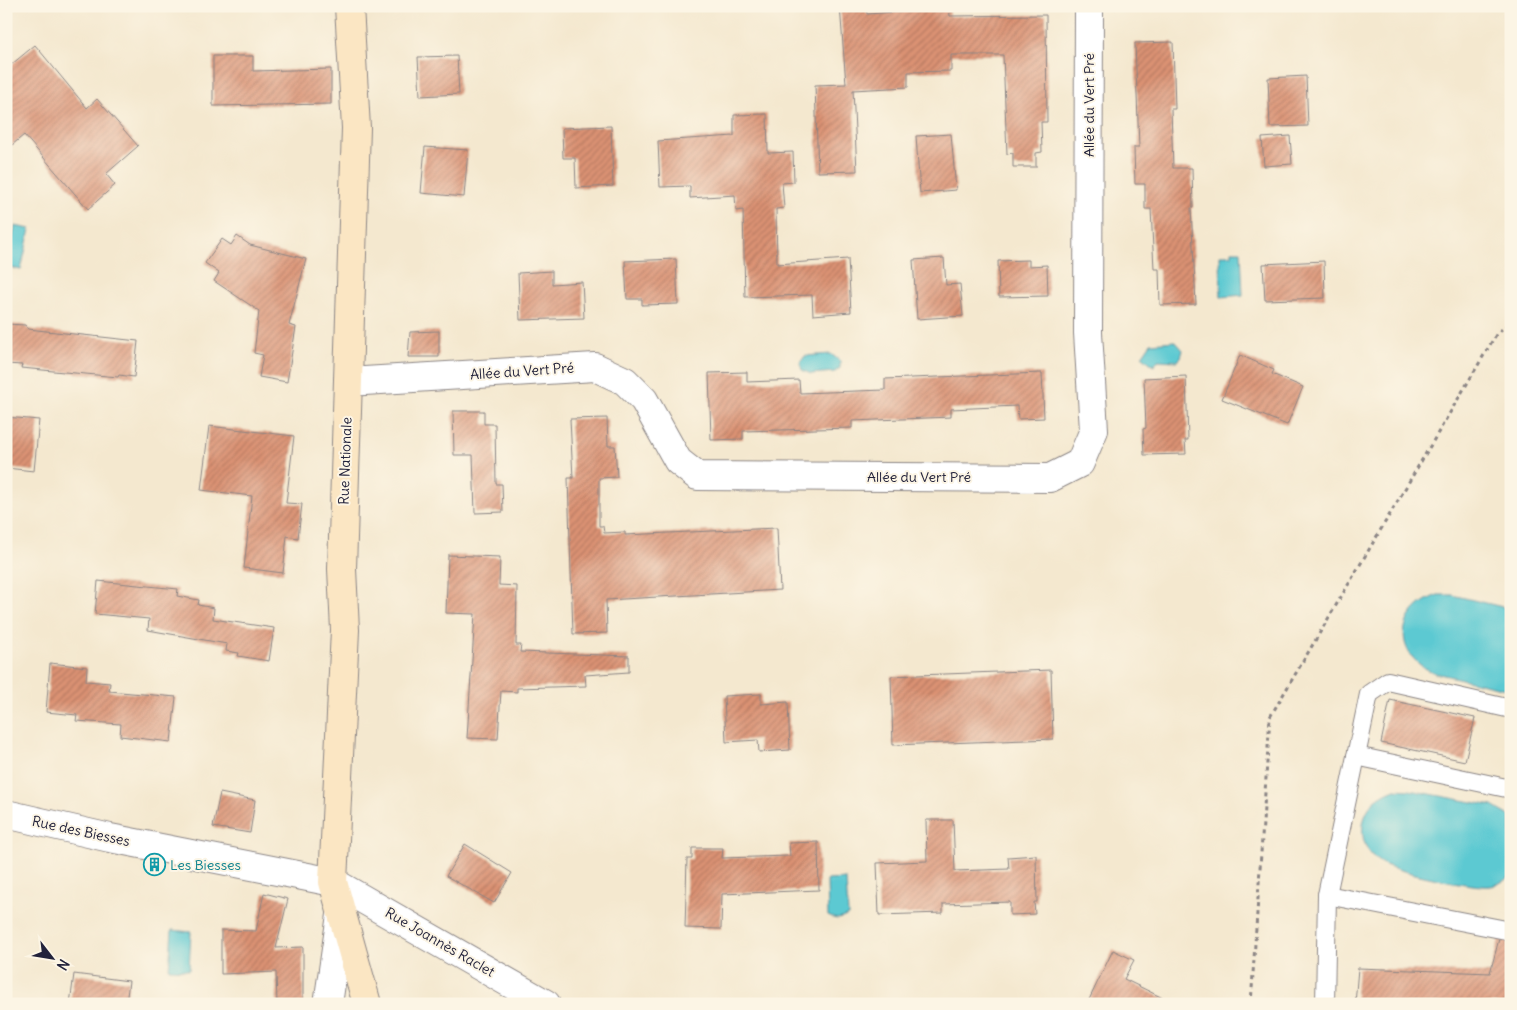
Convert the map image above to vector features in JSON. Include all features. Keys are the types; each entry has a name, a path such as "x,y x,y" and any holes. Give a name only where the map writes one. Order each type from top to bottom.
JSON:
{"main road":[{"name":"Rue Nationale","path":"349,6 356,128 342,569 345,630 334,882 341,915 367,1004"}],"street":[{"name":"Allée du Vert Pré","path":"348,382 595,367 625,381 644,400 678,461 697,476 1050,478 1080,463 1094,430 1088,333 1089,6"},
{"name":"Rue des Biesses","path":"6,814 110,838 334,882"},
{"name":"Rue Joannès Raclet","path":"334,882 546,1004"},
{"name":"Rue Nationale","path":"328,1004 341,915"}],"lane":[{"path":"1325,1004 1327,895 1369,694 1388,681 1511,709"},
{"path":"1356,756 1511,789"},
{"path":"1327,895 1511,931"}],"path":[{"path":"1251,1004 1270,717 1497,333 1511,322"}],"water":[{"path":"15,226 30,229 21,270 7,267"},
{"path":"1232,251 1241,251 1243,295 1221,297 1220,255 1232,255"},
{"path":"1175,341 1183,350 1181,357 1177,361 1158,360 1154,366 1142,356 1151,343"},
{"path":"831,354 840,361 840,368 835,372 811,374 802,370 800,363 805,356"},
{"path":"1438,595 1452,595 1511,609 1511,690 1435,673 1421,665 1411,656 1406,645 1404,633 1407,622 1413,611 1424,602"},
{"path":"1395,789 1493,806 1511,817 1511,876 1496,885 1481,886 1415,874 1378,861 1370,853 1365,843 1363,837 1364,820 1368,809 1375,800"},
{"path":"846,879 848,915 838,919 828,916 827,880"},
{"path":"172,930 191,932 189,970 169,969"}],"building":[{"path":"840,6 866,6 867,14 909,11 909,7 949,6 950,16 1046,15 1047,122 1041,122 1042,152 1036,153 1036,167 1013,167 1013,153 1007,154 1003,55 951,55 951,71 908,72 908,87 853,90 857,171 818,172 815,85 846,84"},
{"path":"1173,42 1175,109 1171,109 1173,168 1192,168 1193,208 1191,208 1196,304 1160,305 1159,269 1154,269 1151,209 1145,209 1145,184 1135,184 1134,147 1139,147 1135,43"},
{"path":"35,45 87,108 97,99 138,146 106,174 115,185 88,209 24,135 6,150 6,69"},
{"path":"213,56 253,56 253,71 331,69 331,104 213,106"},
{"path":"457,56 459,94 420,96 418,57"},
{"path":"1306,76 1308,126 1270,127 1268,78"},
{"path":"767,114 768,153 793,152 794,182 782,183 784,208 776,209 777,264 848,259 851,312 813,315 812,295 745,297 743,210 736,211 735,195 690,198 690,186 660,187 658,141 734,136 734,115"},
{"path":"611,126 613,186 576,188 575,158 563,158 562,128"},
{"path":"951,134 956,190 920,193 916,136"},
{"path":"1290,136 1292,164 1264,166 1262,138"},
{"path":"425,147 468,150 464,197 421,193"},
{"path":"237,236 250,245 306,259 289,325 296,327 287,382 259,377 263,355 254,353 259,311 214,281 219,273 205,263 222,239 231,245"},
{"path":"944,258 946,285 960,284 963,316 917,319 913,260"},
{"path":"676,259 678,304 642,305 642,299 627,299 625,261"},
{"path":"1029,260 1029,266 1047,265 1048,296 999,297 998,261"},
{"path":"1324,261 1325,298 1265,300 1263,264"},
{"path":"552,271 552,284 582,282 584,318 520,320 518,273"},
{"path":"6,324 25,325 28,329 138,341 134,377 21,368 22,365 6,364"},
{"path":"439,331 439,357 408,357 410,332"},
{"path":"1240,355 1274,370 1272,374 1303,387 1287,425 1222,399"},
{"path":"747,372 747,382 799,380 800,393 885,390 885,379 1042,373 1044,418 1018,419 1017,406 951,409 951,417 852,421 852,428 743,431 743,439 711,440 709,373"},
{"path":"1186,376 1188,440 1185,440 1186,454 1144,455 1143,429 1146,428 1144,378"},
{"path":"453,411 484,411 484,424 495,424 496,484 502,484 503,512 475,513 473,455 454,455"},
{"path":"6,417 39,420 34,471 6,468"},
{"path":"607,418 608,446 615,446 617,477 599,478 599,526 603,526 604,533 625,532 625,535 777,528 780,590 606,600 607,633 573,634 568,478 573,478 570,419"},
{"path":"209,426 294,436 286,503 302,504 298,538 287,536 283,573 244,568 252,496 201,490"},
{"path":"448,555 500,557 499,585 517,586 516,645 521,645 520,652 629,656 629,672 585,675 586,686 517,688 517,692 501,691 498,739 467,738 475,614 446,613"},
{"path":"98,581 178,589 177,596 199,600 198,605 214,608 213,619 274,628 269,661 238,656 239,653 226,651 227,644 148,630 149,619 95,614"},
{"path":"50,663 87,667 86,681 110,683 109,691 176,697 171,742 120,736 121,724 76,721 77,715 46,712"},
{"path":"1051,670 1053,739 893,745 891,676"},
{"path":"761,694 761,704 788,702 790,750 759,752 758,740 726,742 724,696"},
{"path":"1390,700 1475,718 1465,761 1381,743"},
{"path":"220,793 255,800 250,833 213,827"},
{"path":"926,820 953,820 955,871 1009,869 1008,857 1036,855 1037,902 1034,902 1035,914 1010,915 1010,902 943,904 943,913 879,915 877,863 927,861"},
{"path":"818,842 819,890 722,894 721,929 685,928 687,859 692,859 692,848 723,848 722,858 790,856 789,843"},
{"path":"465,844 512,873 494,903 446,876"},
{"path":"264,893 288,899 276,948 303,947 303,1004 277,1004 276,972 221,974 221,930 256,931"},
{"path":"1499,939 1511,941 1511,1004 1355,1004 1358,968 1490,973"},
{"path":"1113,950 1134,960 1124,979 1175,1004 1087,1004"},
{"path":"74,974 129,981 126,1004 70,1004"}],"place":[{"name":"Les Biesses","path":"154,865"}]}
